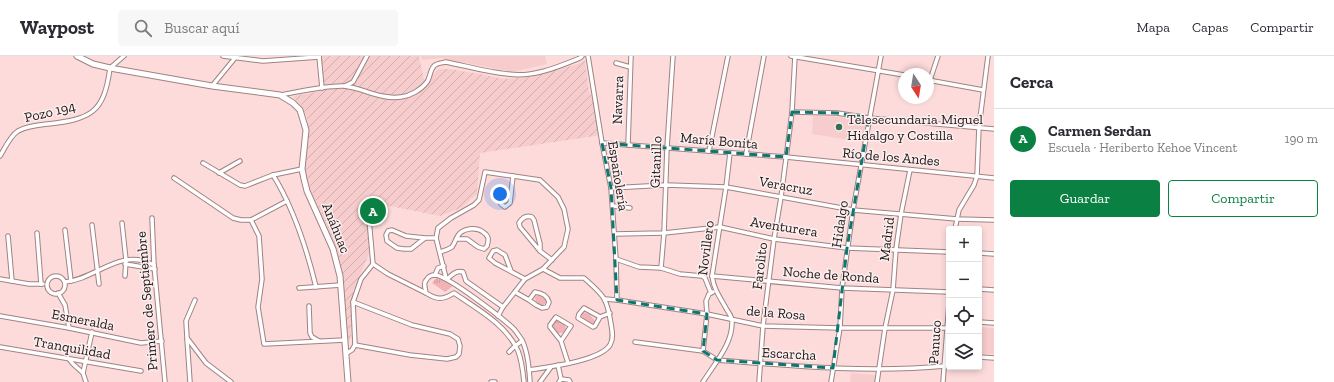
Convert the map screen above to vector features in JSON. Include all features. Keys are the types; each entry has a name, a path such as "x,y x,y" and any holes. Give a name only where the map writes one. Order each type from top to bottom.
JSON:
{"main road":[{"path":"77,56 93,64 110,68 212,86 280,95"},
{"name":"Anáhuac","path":"280,95 293,103 300,110 306,130 302,169 307,191 337,260 341,285 348,382"}],"street":[{"path":"110,68 124,56"},
{"path":"223,56 263,61 319,57 322,88"},
{"path":"280,95 344,86 353,82 367,56"},
{"path":"344,86 379,96 399,98 410,96 422,87 427,82 434,66 439,63 446,62 509,75 529,74 561,66 582,56"},
{"name":"Españolería","path":"588,56 611,188 615,234 617,300"},
{"name":"Navarra","path":"628,145 631,56"},
{"name":"Gitanillo","path":"661,268 673,56"},
{"path":"709,151 728,56"},
{"path":"746,154 764,56"},
{"path":"794,56 898,74"},
{"name":"Farolito","path":"759,382 762,364 763,326 792,112 794,56"},
{"name":"Hidalgo","path":"831,382 840,328 842,288 847,248 881,56"},
{"path":"934,68 938,56"},
{"path":"955,226 959,210 977,176 979,128 988,56"},
{"path":"212,86 236,57"},
{"path":"616,63 630,67"},
{"name":"Pozo 194","path":"0,156 18,131 33,126 70,122 91,113 100,105 104,96 108,85 110,68"},
{"path":"934,81 983,90"},
{"path":"792,112 837,113 869,118 994,129"},
{"name":"María Bonita","path":"602,142 786,157"},
{"name":"Novillero","path":"730,153 712,276 714,292 732,320"},
{"name":"Río de los Andes","path":"786,157 862,166 994,178"},
{"path":"219,173 240,160"},
{"path":"203,163 240,185 245,186 274,175 302,169"},
{"name":"Madrid","path":"877,382 885,328 893,290 896,249 901,214 910,170"},
{"path":"447,279 436,238 438,228 442,224 474,205 479,200 485,172 540,180 558,196 564,209 568,229 564,246 543,269 525,279 503,307 498,316"},
{"path":"274,175 287,201 309,260 316,287"},
{"path":"510,197 513,176"},
{"path":"174,178 233,218 241,220 251,220 287,201"},
{"name":"Veracruz","path":"611,188 666,185 726,187 853,210 956,219 994,220"},
{"path":"613,206 630,208"},
{"path":"347,353 352,350 354,345 354,302 361,279 373,264 368,208"},
{"path":"540,251 540,244 534,220 532,217 528,216 522,218 519,223 520,228 540,251 552,260"},
{"name":"Primero de Septiembre","path":"152,218 154,267 165,382"},
{"path":"251,220 259,236 262,279 258,307 264,344 345,340"},
{"path":"122,223 124,260 126,265 125,276"},
{"path":"92,224 99,284"},
{"name":"Aventurera","path":"615,234 664,233 720,227 774,239 847,248 946,252"},
{"path":"440,252 451,248 456,240 461,232 473,228 479,229 489,238 487,246 484,249 478,247 467,239 456,240"},
{"path":"65,230 71,281"},
{"path":"425,238 411,249 404,249 398,248 386,241 386,235 388,231 392,230 406,236 436,238"},
{"path":"37,233 44,284 46,288 53,294 58,294 64,289 65,282 63,278 55,276 50,277 44,284"},
{"path":"8,236 12,281"},
{"path":"511,271 505,256 497,250 493,251 490,258 495,263 525,279"},
{"path":"982,253 994,254"},
{"path":"616,259 640,267 661,268 680,274 702,276 706,278 714,292 709,294 706,301 707,314 703,351"},
{"path":"65,282 81,279 110,264 124,260 150,263 154,267"},
{"path":"373,264 388,274 435,298 447,297 454,293 457,286"},
{"path":"126,265 154,267"},
{"path":"435,275 438,268 444,266"},
{"path":"529,370 551,367 593,357 604,351 610,344 613,337 610,314 606,299 600,292 584,278 560,278 543,269"},
{"path":"447,279 454,273 460,271 463,272 466,281 503,307"},
{"path":"426,293 424,285 430,276 435,275 447,279 479,301 514,329 522,341 526,352 530,382"},
{"name":"Noche de Ronda","path":"712,276 842,288 946,292"},
{"path":"0,279 44,284"},
{"path":"299,288 341,285"},
{"path":"982,289 994,290"},
{"path":"515,292 542,308 547,307 549,302 548,297 542,293 535,292 529,300"},
{"path":"454,293 493,320 504,331 515,346 521,361 524,382"},
{"path":"58,294 65,305 69,328"},
{"name":"de la Rosa","path":"606,299 707,314 763,326 946,328"},
{"path":"190,382 186,321 195,300"},
{"path":"354,302 412,325 450,334 458,339 460,346 459,354 456,357 447,359 410,355 354,345"},
{"path":"309,306 310,333 319,342"},
{"path":"600,317 584,308 579,314 578,318 593,327 600,317 610,314"},
{"name":"Esmeralda","path":"0,316 92,332 141,343 162,341"},
{"path":"561,341 571,326 556,317 550,327 561,341 568,363"},
{"path":"703,382 727,345 731,334 732,320"},
{"path":"982,322 994,324"},
{"path":"86,382 83,373 92,332"},
{"path":"187,338 206,363 230,382"},
{"path":"509,352 522,341"},
{"name":"Escarcha","path":"635,342 703,351 716,360 762,364 879,369 945,366"},
{"name":"Tranquilidad","path":"0,347 141,371"},
{"path":"982,357 994,358"},
{"path":"68,358 83,373"},
{"name":"Panuco","path":"943,382 946,360"},
{"path":"558,365 560,380 569,380 570,382"},
{"path":"540,382 551,367"}],"highlighted area":[{"path":"792,112 837,113 869,118 847,248 833,368 717,360 703,351 707,314 617,300 611,188 602,143 786,157"}],"shaded area":[{"path":"319,56 419,56 424,80 433,75 438,69 449,69 504,79 528,77 578,64 585,60 589,92 596,104 602,135 480,153 477,194 461,208 440,216 375,203 366,205 366,217 371,249 353,292 351,338 347,344 341,266 337,250 307,181 304,160 308,124 307,117 302,106 294,98 294,96 321,91"},
{"path":"421,56 545,56 547,64 512,72 441,58 422,60"},
{"name":"Telesecundaria Miguel Hidalgo y Costilla","path":"813,116 839,117 866,121 863,142 812,134"},
{"path":"982,327 994,328 994,354 982,354"},
{"path":"851,373 875,375 875,382 850,382"}],"green space":[{"path":"442,276 453,286 445,292 432,283 437,277"},
{"path":"539,295 544,298 546,302 544,305 539,304 536,300 535,297"},
{"path":"583,312 589,314 595,321 594,324 585,320 581,315"},
{"path":"555,320 561,321 565,325 566,329 563,333 557,333 553,329 552,324"}],"place":[{"name":"Telesecundaria Miguel Hidalgo y Costilla","path":"839,127"},
{"name":"Carmen Serdan","path":"373,211"}]}
